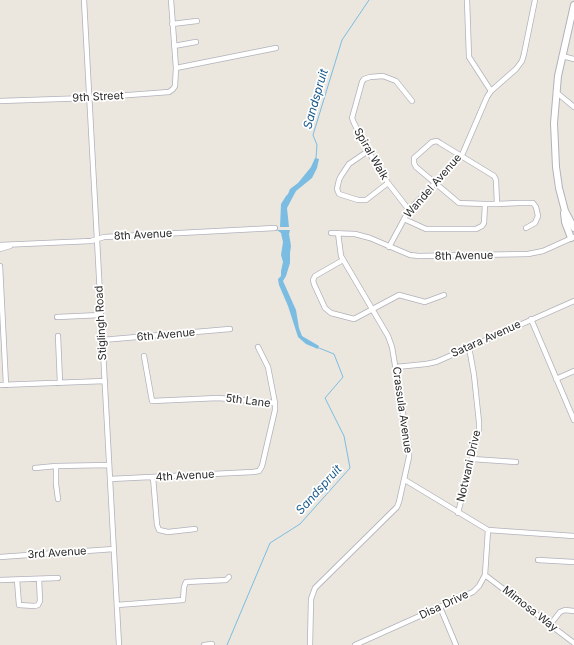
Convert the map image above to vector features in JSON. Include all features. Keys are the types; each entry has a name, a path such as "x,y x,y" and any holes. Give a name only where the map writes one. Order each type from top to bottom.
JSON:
{"main road":[{"path":"574,5 562,56 556,92 554,123 557,176 564,205 574,228"},
{"path":"564,205 564,219 572,238"}],"street":[{"name":"Stiglingh Road","path":"84,0 119,645"},
{"name":"9th Street","path":"0,101 89,98 169,92 175,86 176,68 171,0"},
{"path":"467,0 469,57 491,91"},
{"name":"Wandel Avenue","path":"389,246 409,210 462,155 491,91 516,70 522,61 535,0"},
{"path":"172,24 197,21"},
{"path":"174,46 196,42"},
{"path":"176,68 276,48"},
{"path":"562,56 574,59"},
{"name":"Spiral Walk","path":"409,210 388,184 368,151 352,118 363,80 368,77 388,77 398,83 412,100"},
{"path":"556,92 574,107"},
{"path":"497,204 496,180 494,176 462,155 434,141 414,158 416,167 459,203 485,204 497,204 530,203 535,205 538,213 536,220 526,228"},
{"path":"368,151 352,162 341,176 337,189 339,194 358,200 366,200 388,184"},
{"path":"404,219 426,229 476,229 484,223 485,204"},
{"name":"8th Avenue","path":"0,245 91,241 104,237 119,236 275,228"},
{"name":"8th Avenue","path":"331,233 355,234 370,238 410,255 419,256 518,255 535,253 572,238"},
{"name":"Crassula Avenue","path":"310,645 311,599 315,588 397,507 409,452 392,347 388,336 343,260 338,234"},
{"name":"8th Avenue","path":"0,249 12,245"},
{"path":"343,260 314,278 314,284 325,308 331,314 351,319 357,318 399,295 425,302 444,294"},
{"path":"0,266 6,385"},
{"name":"Satara Avenue","path":"396,367 436,362 574,300"},
{"path":"58,317 101,315"},
{"path":"531,319 574,420"},
{"name":"6th Avenue","path":"102,340 230,329"},
{"path":"58,336 60,383"},
{"path":"258,347 268,367 275,403"},
{"name":"Notwani Drive","path":"458,513 478,436 479,422 474,375 469,347"},
{"name":"5th Lane","path":"144,356 152,401 218,398 275,403 275,410 262,466 259,471"},
{"path":"556,379 574,371"},
{"path":"0,385 105,381"},
{"path":"472,459 516,462"},
{"path":"35,468 109,465"},
{"path":"56,466 58,499"},
{"name":"4th Avenue","path":"110,479 259,471"},
{"path":"153,477 159,530 168,532 195,529"},
{"path":"404,480 488,530 574,536"},
{"path":"486,575 488,530"},
{"name":"3rd Avenue","path":"0,557 114,549"},
{"path":"538,560 574,562"},
{"name":"Disa Drive","path":"355,645 366,643 440,607 471,594 479,586 486,575"},
{"name":"Mimosa Way","path":"486,575 574,643"},
{"path":"0,580 58,578"},
{"path":"117,605 183,600 186,582 226,580 229,578"},
{"path":"17,580 19,605 35,606 38,605 40,601 39,579"},
{"path":"440,607 456,645"},
{"path":"550,625 560,612 565,610 574,611"},
{"path":"204,645 212,644"}],"water":[{"path":"315,158 319,159 317,168 312,178 296,191 287,208 289,227 280,227 281,204 290,189 298,183 311,167"},
{"path":"277,230 290,230 290,263 283,281 296,310 302,336 319,346 318,349 306,344 298,337 288,306 279,285 278,279 281,276 283,262 281,255 283,242 281,233"}],"waterway":[{"name":"Sandspruit","path":"316,158 317,145 313,135 342,40 369,0"},
{"name":"Sandspruit","path":"227,645 270,543 300,524 350,468 344,436 325,398 343,377 334,354 319,348"}]}
